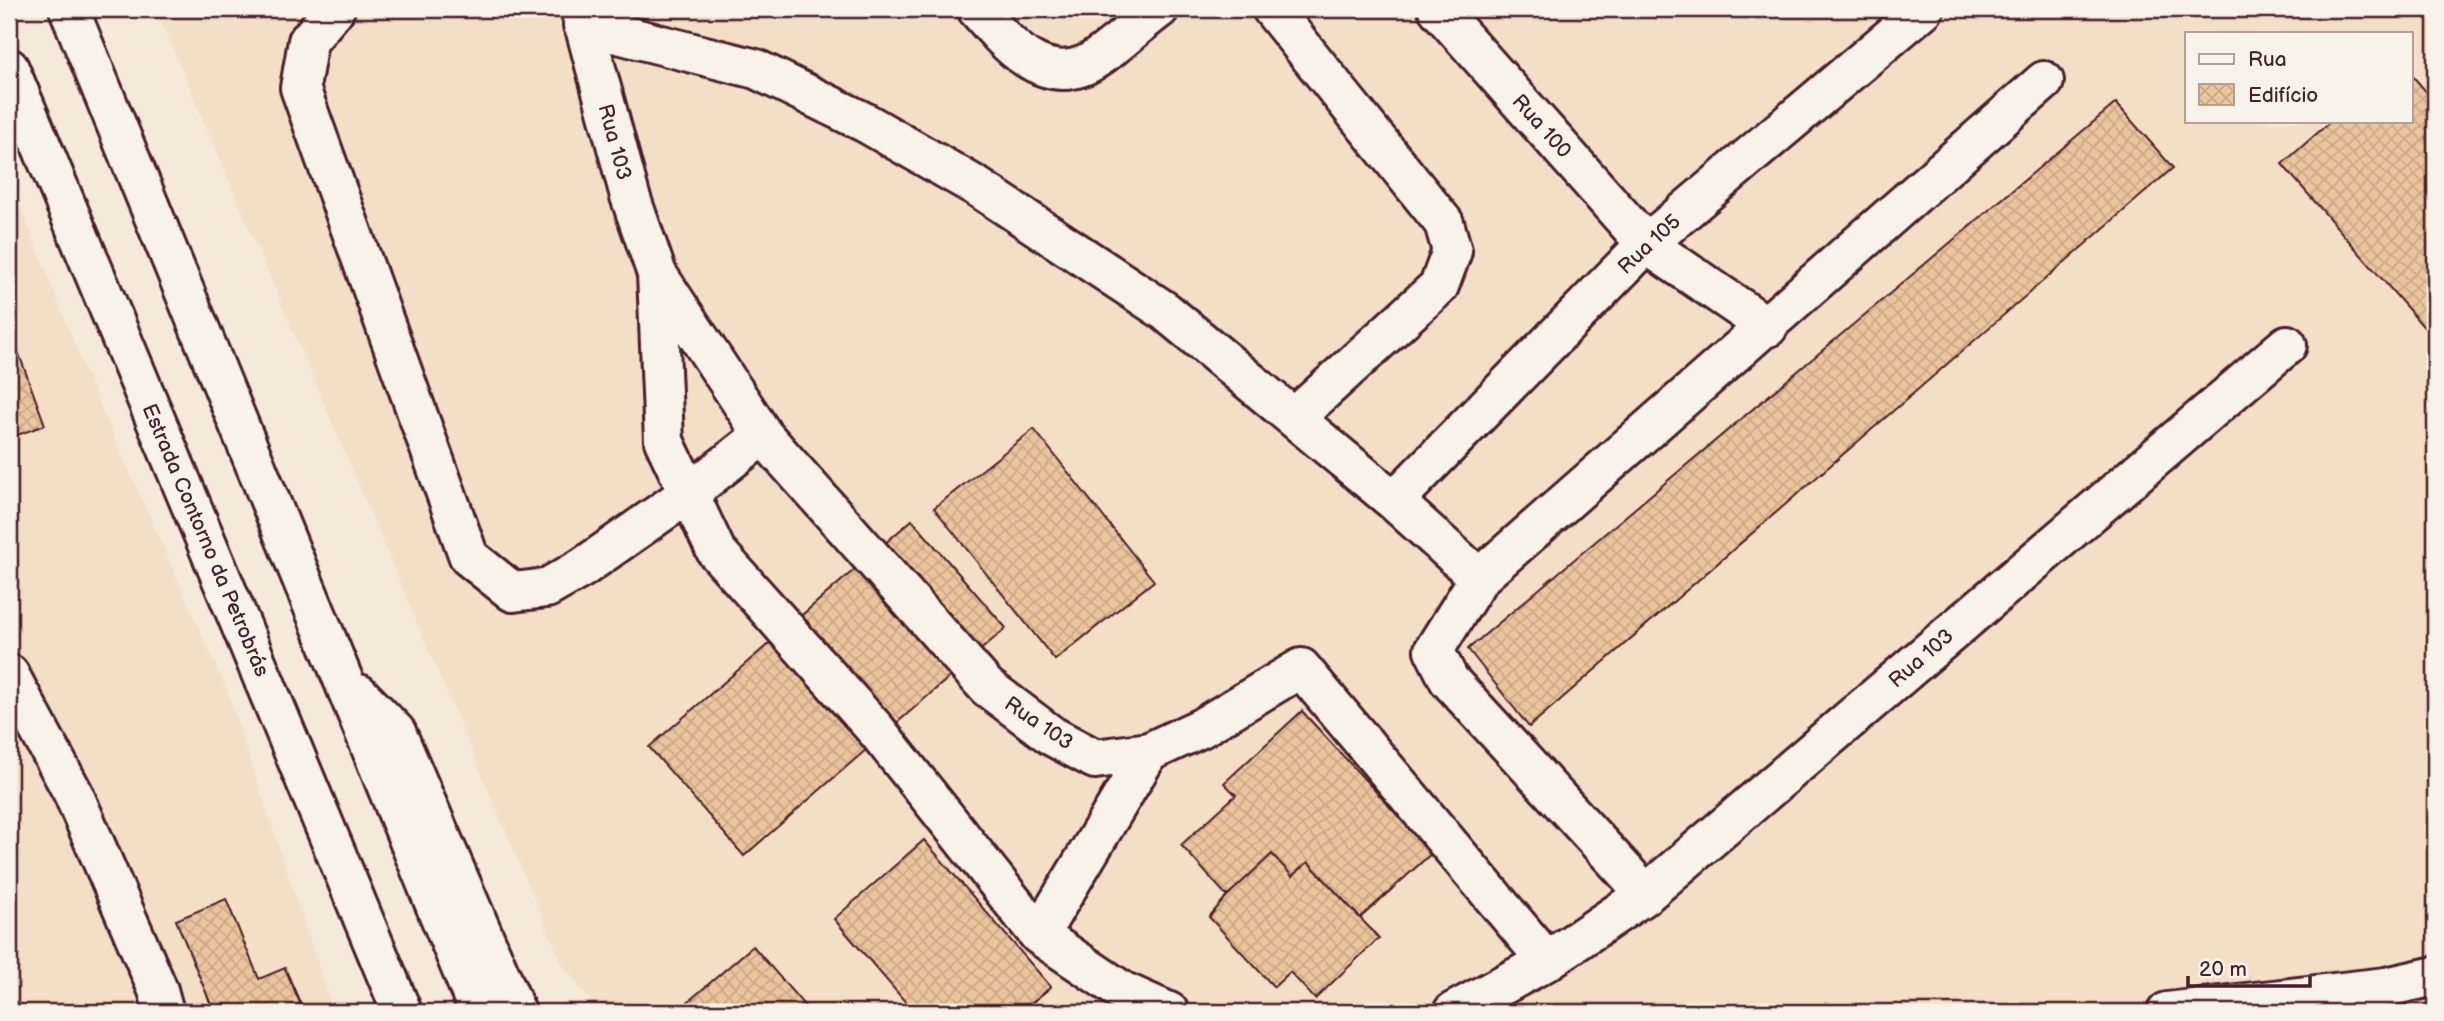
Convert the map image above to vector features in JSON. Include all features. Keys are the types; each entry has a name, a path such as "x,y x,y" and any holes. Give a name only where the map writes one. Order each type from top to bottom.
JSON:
{"main road":[{"path":"69,9 479,1012"},
{"path":"85,48 87,9"},
{"path":"335,9 308,41 300,88 469,557 513,592 547,588 582,568 689,493 763,435"},
{"path":"977,9 1002,38 1034,63 1056,70 1085,65 1159,9"},
{"path":"1272,9 1444,223 1452,251 1439,286 1294,418"},
{"name":"Rua 100","path":"1438,9 1646,244 1768,327"},
{"name":"Rua 105","path":"1394,501 1646,244 1924,9"},
{"path":"582,17 756,69 866,123 976,186 1165,311 1394,501 1479,578"},
{"name":"Rua 103","path":"582,17 630,196 657,274 763,435 987,687 1052,736 1095,759 1149,752 1201,728 1301,668 1546,961"},
{"name":"Estrada Contorno da Petrobrás","path":"9,68 402,1012"},
{"path":"1646,894 1449,680 1434,650 1479,578 1768,327 2044,81"},
{"name":"Rua 103","path":"657,274 664,441 716,551 877,731 1039,935 1122,991 1169,1012"},
{"name":"Rua 103","path":"1453,1012 1546,961 1646,894 2287,345"},
{"path":"9,674 73,793 158,990 164,1012"},
{"path":"343,677 396,732 516,1012"},
{"path":"1039,935 1149,752"},
{"path":"2167,1012 2386,987 2435,976"}],"shaded area":[{"path":"156,9 2435,9 2435,1012 599,1012 563,966"},
{"path":"9,177 86,373 228,693 334,1012 9,1012"}],"building":[{"path":"2412,75 2435,102 2435,340 2282,164 2330,122 2412,122"},
{"path":"2116,103 2173,168 1529,727 1468,649"},
{"path":"9,327 45,425 9,438"},
{"path":"1034,429 1154,581 1055,660 934,508"},
{"path":"912,520 1006,628 744,856 649,747"},
{"path":"1302,711 1432,853 1360,918 1308,862 1292,876 1272,854 1227,896 1181,845 1236,795 1224,783"},
{"path":"924,840 1051,987 1021,1012 914,1012 834,919"},
{"path":"1272,854 1292,876 1308,862 1379,938 1315,999 1290,972 1274,987 1209,917 1227,896"},
{"path":"226,899 259,979 285,968 304,1012 214,1012 176,920"},
{"path":"753,946 810,1012 676,1012"}]}
